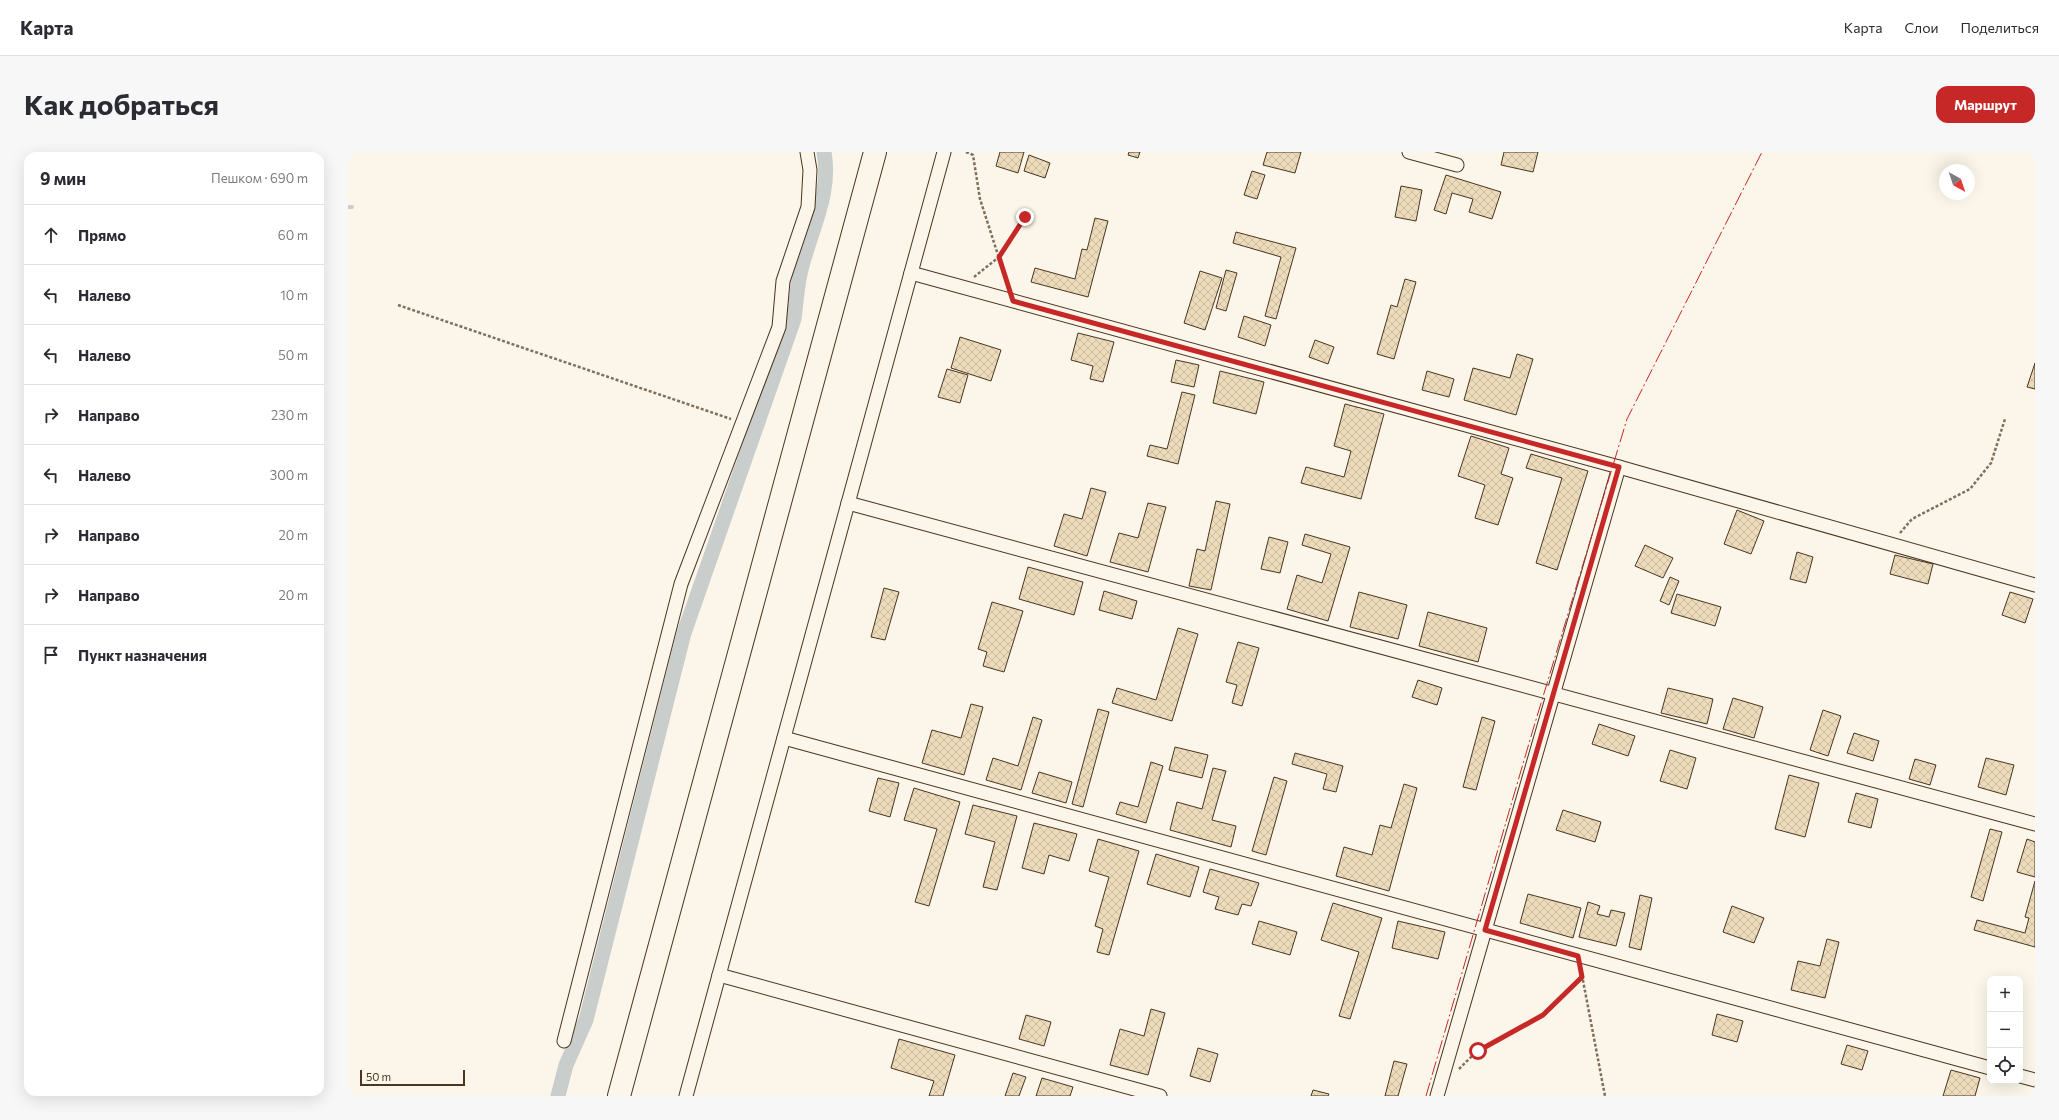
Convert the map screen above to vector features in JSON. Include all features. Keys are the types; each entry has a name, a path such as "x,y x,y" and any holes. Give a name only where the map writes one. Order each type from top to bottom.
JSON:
{"highway":[{"path":"619,1096 875,152"}],"street":[{"path":"564,1042 681,584 779,327 783,281 808,207 810,170 807,152"},
{"path":"686,1096 944,152"},
{"path":"1409,152 1457,165"},
{"path":"911,273 1619,467 2035,585"},
{"path":"1439,1092 1619,467"},
{"path":"848,503 2035,824"},
{"path":"784,738 1987,1067"},
{"path":"719,974 1160,1096"},
{"path":"2023,1077 2035,1080"}],"path":[{"path":"966,152 973,155 980,199 1013,301"},
{"path":"963,287 999,257 1025,217"},
{"path":"398,305 743,423"},
{"path":"1892,544 1912,519 1970,489 1991,463 2005,419"},
{"path":"1578,956 1605,1096"},
{"path":"1439,1092 1478,1051 1543,1015 1582,977"}],"building":[{"path":"1000,152 1024,152 1018,173 996,166"},
{"path":"1129,152 1140,152 1138,158 1128,155"},
{"path":"1267,152 1301,152 1295,173 1263,165"},
{"path":"1504,152 1538,152 1533,172 1501,165"},
{"path":"1029,155 1050,163 1045,178 1024,171"},
{"path":"1252,171 1265,175 1257,199 1244,195"},
{"path":"1446,175 1501,192 1492,219 1469,212 1473,199 1452,193 1446,214 1434,210"},
{"path":"1401,186 1422,190 1416,221 1395,217"},
{"path":"1095,218 1108,221 1088,297 1031,282 1035,268 1075,279 1082,249 1087,250"},
{"path":"1236,232 1296,248 1276,319 1265,316 1281,257 1233,243"},
{"path":"1226,270 1237,273 1226,311 1216,308"},
{"path":"1200,271 1222,278 1205,330 1184,323"},
{"path":"1405,279 1416,282 1394,359 1377,354 1391,305 1397,307"},
{"path":"1244,316 1271,325 1265,346 1238,337"},
{"path":"1078,333 1114,342 1103,382 1090,379 1093,366 1071,360"},
{"path":"960,337 1001,350 991,381 951,368"},
{"path":"1315,340 1334,347 1328,364 1309,357"},
{"path":"1517,354 1533,359 1516,415 1464,400 1473,368 1510,378"},
{"path":"1176,360 1199,365 1194,387 1171,382"},
{"path":"2035,363 2035,389 2027,387"},
{"path":"947,369 968,375 960,403 938,397"},
{"path":"1220,371 1264,382 1256,414 1213,403"},
{"path":"1427,371 1454,379 1449,397 1422,390"},
{"path":"1182,392 1195,395 1178,464 1147,456 1150,445 1167,449"},
{"path":"1345,404 1384,414 1361,499 1301,483 1306,467 1344,477 1351,451 1334,446"},
{"path":"1471,436 1509,448 1501,474 1513,478 1498,525 1475,518 1485,485 1458,476"},
{"path":"1531,454 1588,471 1557,570 1536,563 1562,478 1526,468"},
{"path":"1091,488 1106,492 1087,556 1054,546 1064,514 1082,519"},
{"path":"1216,501 1230,504 1211,590 1189,586 1197,549 1205,551"},
{"path":"1148,503 1166,507 1148,572 1110,562 1119,533 1138,538"},
{"path":"1737,510 1764,521 1751,554 1724,544"},
{"path":"1305,534 1350,547 1328,621 1287,609 1297,575 1322,583 1331,554 1302,545"},
{"path":"1269,537 1288,542 1280,573 1261,569"},
{"path":"1645,545 1673,558 1663,578 1635,566"},
{"path":"1797,552 1813,557 1806,583 1790,579"},
{"path":"1895,555 1933,564 1928,584 1890,574"},
{"path":"1028,567 1083,582 1074,615 1019,599"},
{"path":"1670,577 1679,581 1669,605 1660,601"},
{"path":"884,588 899,592 885,640 871,637"},
{"path":"1104,591 1137,601 1132,619 1099,610"},
{"path":"1359,592 1407,605 1398,639 1350,627"},
{"path":"2010,592 2033,599 2025,623 2002,615"},
{"path":"1677,594 1721,607 1715,626 1671,613"},
{"path":"992,602 1023,611 1004,672 983,666 987,652 978,649"},
{"path":"1428,612 1487,628 1478,662 1419,646"},
{"path":"1178,628 1198,634 1172,721 1112,703 1117,688 1156,700"},
{"path":"1238,642 1259,648 1242,706 1232,703 1237,685 1226,682"},
{"path":"1418,680 1442,688 1437,705 1412,697"},
{"path":"1668,688 1713,699 1707,724 1661,713"},
{"path":"1733,698 1763,707 1754,738 1723,729"},
{"path":"971,704 983,707 964,775 922,763 932,730 961,738"},
{"path":"1098,709 1109,712 1083,807 1072,804"},
{"path":"1823,710 1841,716 1828,756 1810,750"},
{"path":"1033,717 1042,720 1021,790 986,780 993,758 1018,766"},
{"path":"1482,717 1495,721 1476,790 1463,787"},
{"path":"1599,724 1635,736 1628,756 1592,744"},
{"path":"1854,733 1879,741 1873,761 1847,753"},
{"path":"1175,747 1208,755 1202,778 1169,770"},
{"path":"1670,750 1696,758 1687,789 1660,781"},
{"path":"1295,753 1343,766 1336,792 1323,789 1327,774 1292,764"},
{"path":"1986,758 2014,765 2006,795 1978,787"},
{"path":"1915,759 1936,765 1930,785 1909,779"},
{"path":"1151,762 1163,766 1146,823 1116,814 1120,802 1138,807"},
{"path":"1213,768 1226,771 1212,820 1236,826 1231,847 1170,830 1177,802 1202,809"},
{"path":"1039,772 1072,782 1066,803 1032,793"},
{"path":"1789,775 1819,783 1805,837 1775,829"},
{"path":"1274,777 1287,781 1266,855 1252,851"},
{"path":"878,778 899,783 890,817 869,811"},
{"path":"1404,784 1417,788 1389,891 1336,876 1344,847 1372,855 1380,825 1391,828"},
{"path":"914,788 960,802 929,906 915,902 937,829 904,820"},
{"path":"1856,793 1878,799 1871,828 1848,822"},
{"path":"973,805 1017,816 997,890 983,887 995,842 965,834"},
{"path":"1563,810 1601,822 1595,842 1556,830"},
{"path":"1034,823 1077,834 1069,861 1049,855 1044,874 1022,868"},
{"path":"1990,829 2002,832 1983,901 1971,897"},
{"path":"1098,839 1139,851 1109,955 1097,952 1103,929 1095,926 1109,877 1089,871"},
{"path":"2027,839 2035,842 2035,877 2017,872"},
{"path":"1156,854 1199,867 1190,897 1147,884"},
{"path":"1210,869 1259,883 1251,906 1242,904 1238,915 1215,909 1219,897 1203,892"},
{"path":"2035,881 2035,947 1974,930 1977,920 2025,933 2029,918 2025,917"},
{"path":"1528,894 1581,908 1573,938 1520,923"},
{"path":"1640,895 1652,898 1641,950 1629,947"},
{"path":"1588,902 1600,906 1597,914 1609,917 1611,910 1625,913 1616,946 1579,937"},
{"path":"1333,903 1382,918 1350,1019 1339,1016 1359,952 1321,940"},
{"path":"1732,906 1764,918 1754,943 1723,932"},
{"path":"1259,921 1297,932 1290,955 1252,944"},
{"path":"1398,921 1445,932 1438,959 1392,948"},
{"path":"1827,939 1839,942 1825,998 1791,990 1798,961 1820,966"},
{"path":"1151,1009 1165,1013 1148,1075 1110,1065 1120,1029 1144,1036"},
{"path":"1717,1014 1743,1021 1737,1042 1712,1035"},
{"path":"1026,1015 1051,1022 1044,1046 1019,1039"},
{"path":"899,1039 955,1055 943,1096 929,1096 934,1081 891,1068"},
{"path":"1847,1045 1868,1051 1862,1070 1841,1064"},
{"path":"1198,1048 1218,1054 1210,1082 1190,1076"},
{"path":"1394,1061 1407,1064 1398,1096 1385,1096"},
{"path":"1951,1070 1980,1078 1975,1096 1943,1096"},
{"path":"1013,1073 1026,1077 1019,1096 1005,1096"},
{"path":"1042,1078 1073,1087 1070,1096 1036,1096"},
{"path":"1313,1090 1329,1094 1328,1096 1311,1096"}],"waterway":[{"path":"558,1096 566,1065 586,1020 684,633 794,319 800,274 818,214 825,183 826,168 824,152"}],"power":[{"path":"1426,1096 1532,733 1627,419 1762,152"}],"route":[{"path":"1025,217 999,257 1013,301 1619,467 1485,930 1578,956 1582,977 1543,1015 1478,1051"}]}
